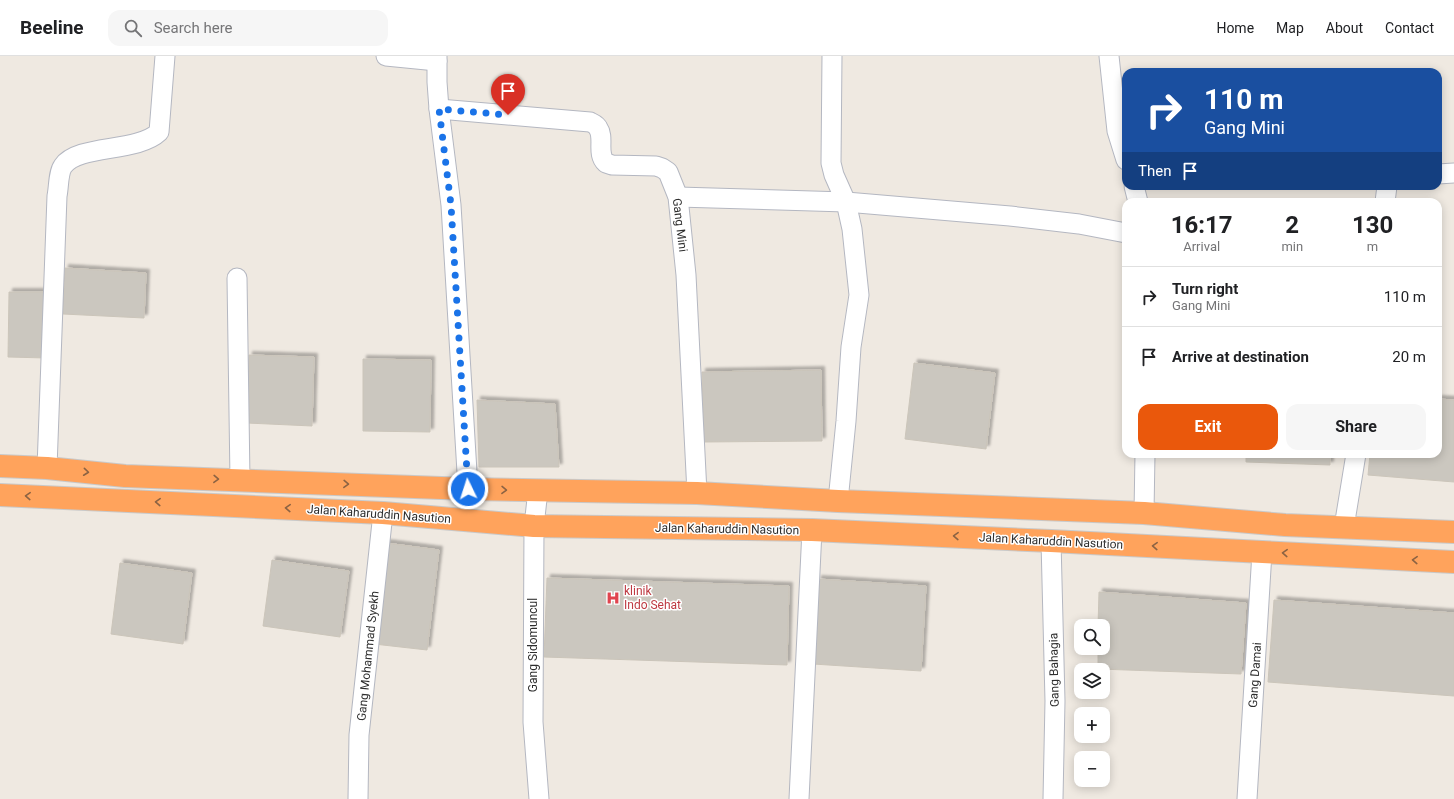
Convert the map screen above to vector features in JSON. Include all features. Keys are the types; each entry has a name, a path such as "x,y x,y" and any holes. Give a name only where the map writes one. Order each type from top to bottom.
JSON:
{"highway":[{"path":"0,466 47,468 125,476 468,489 697,493 838,501 1144,513 1285,524 1454,532"},
{"name":"Jalan Kaharuddin Nasution","path":"0,495 383,513 534,526 812,530 1051,540 1454,562"}],"street":[{"path":"47,468 57,204 60,178 64,166 74,157 100,150 123,147 148,139 159,132 165,56"},
{"path":"386,56 437,58 439,109 451,205 468,489"},
{"path":"832,56 831,164 834,175 846,202 852,229 859,295 851,347 846,421 838,501"},
{"path":"1109,56 1117,131 1122,147"},
{"name":"Gang Mini","path":"439,109 590,122 598,128 600,134 601,156 606,163 612,165 656,166 668,172 678,197 686,275 697,493"},
{"path":"1442,174 1454,173"},
{"path":"678,197 846,202 1010,216 1079,224 1122,233"},
{"path":"237,278 240,480"},
{"path":"1144,513 1145,458"},
{"path":"1344,527 1355,458"},
{"name":"Gang Sidomuncul","path":"538,490 534,526 533,722 539,799"},
{"name":"Gang Mohammad Syekh","path":"358,799 359,735 383,513"},
{"path":"799,799 812,530"},
{"name":"Gang Bahagia","path":"1051,540 1055,701 1053,799"},
{"name":"Gang Damai","path":"1247,799 1262,552"}],"building":[{"path":"65,268 146,273 144,318 63,314"},
{"path":"9,292 46,292 46,358 8,357"},
{"path":"249,355 314,357 312,426 247,423"},
{"path":"363,359 431,360 430,432 363,431"},
{"path":"914,363 995,373 986,449 905,439"},
{"path":"821,370 822,441 704,442 702,372"},
{"path":"1442,399 1454,400 1454,482 1368,475 1370,458 1442,458"},
{"path":"477,400 555,404 559,467 479,467"},
{"path":"1246,458 1330,458 1330,465 1246,462"},
{"path":"386,543 439,550 427,650 374,644"},
{"path":"272,560 349,571 340,637 263,626"},
{"path":"120,563 192,573 183,644 111,634"},
{"path":"547,578 789,586 787,665 544,657"},
{"path":"818,579 926,586 921,671 813,664"},
{"path":"1099,592 1246,603 1241,674 1110,669 1110,663 1098,663 1098,655 1110,655 1110,619 1098,619"},
{"path":"1274,600 1454,613 1454,696 1268,682"}],"place":[{"name":"klinik Indo Sehat","path":"613,598"}],"route":[{"path":"468,489 451,205 439,109 508,115"}]}
